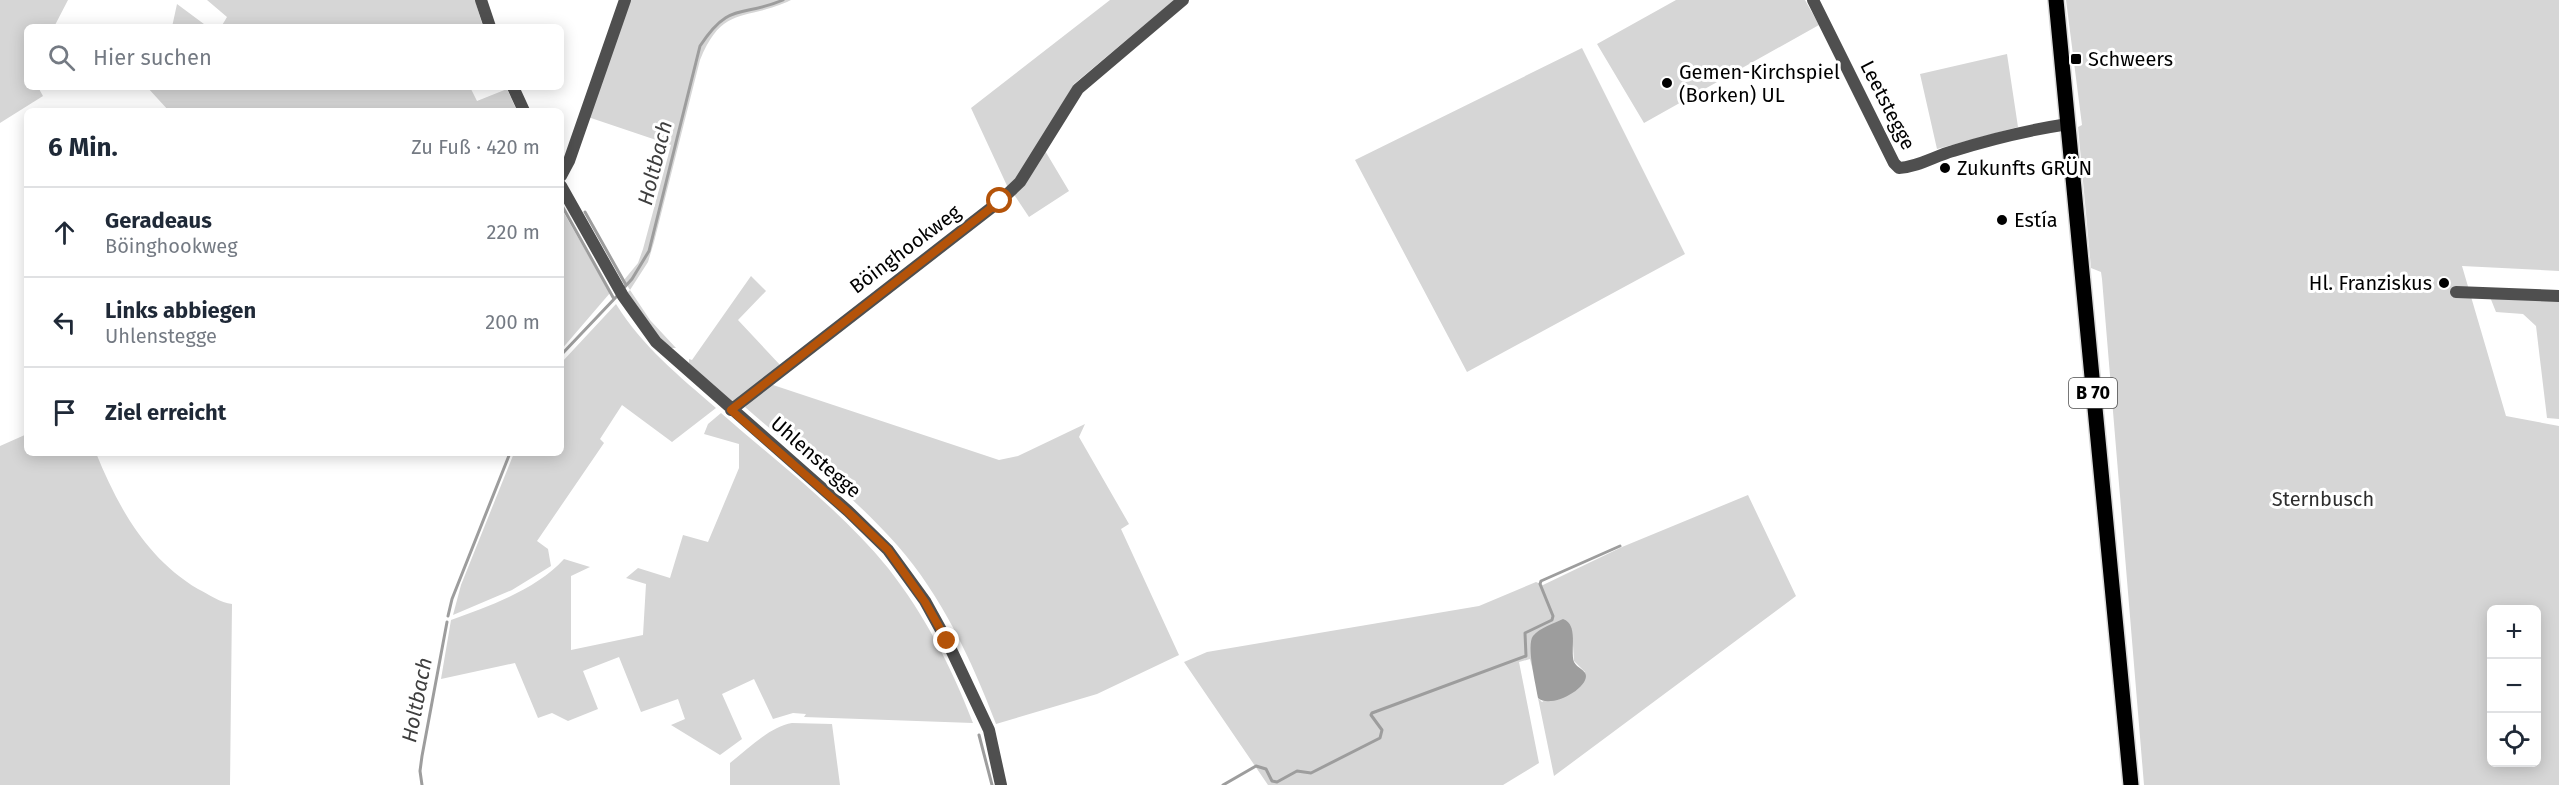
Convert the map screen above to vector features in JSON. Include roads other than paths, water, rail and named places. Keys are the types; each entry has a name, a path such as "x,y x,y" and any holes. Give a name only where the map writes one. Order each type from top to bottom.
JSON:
{"main road":[{"name":"B 70","path":"2056,0 2131,785"}],"street":[{"path":"481,0 489,24"},
{"path":"564,171 625,0"},
{"name":"Böinghookweg","path":"731,410 1000,201 1020,182 1078,89 1183,0"},
{"name":"Leetstegge","path":"1813,0 1894,163 1899,168 1908,168 1951,151 2003,137 2068,124"},
{"path":"514,90 523,108"},
{"name":"Uhlenstegge","path":"564,191 620,290 656,342 840,504 888,550 925,602 947,641 989,730 1001,785"},
{"path":"2456,292 2559,296"}],"waterway":[{"name":"Holtbach","path":"622,290 632,279 649,251 700,46 710,32 729,16 783,0"},
{"path":"564,209 614,299"},
{"path":"585,212 626,285"},
{"name":"Holtbach","path":"564,352 618,295"},
{"name":"Holtbach","path":"448,616 452,599 509,456"},
{"path":"1223,785 1256,766 1266,769 1272,781 1277,782 1297,771 1311,773 1380,738 1382,730 1371,715 1372,713 1526,656 1525,633 1552,620 1553,616 1540,584 1541,581 1620,546"},
{"name":"Holtbach","path":"422,785 420,771 422,756 447,622"},
{"path":"979,735 992,785"}],"place":[{"name":"Schweers","path":"2076,59"},
{"name":"Gemen-Kirchspiel (Borken) UL","path":"1667,83"},
{"name":"Zukunfts GRÜN","path":"1945,168"},
{"name":"Estía","path":"2002,220"},
{"name":"Hl. Franziskus","path":"2444,283"}],"park label":[{"name":"Sternbusch","path":"2323,499"}]}
